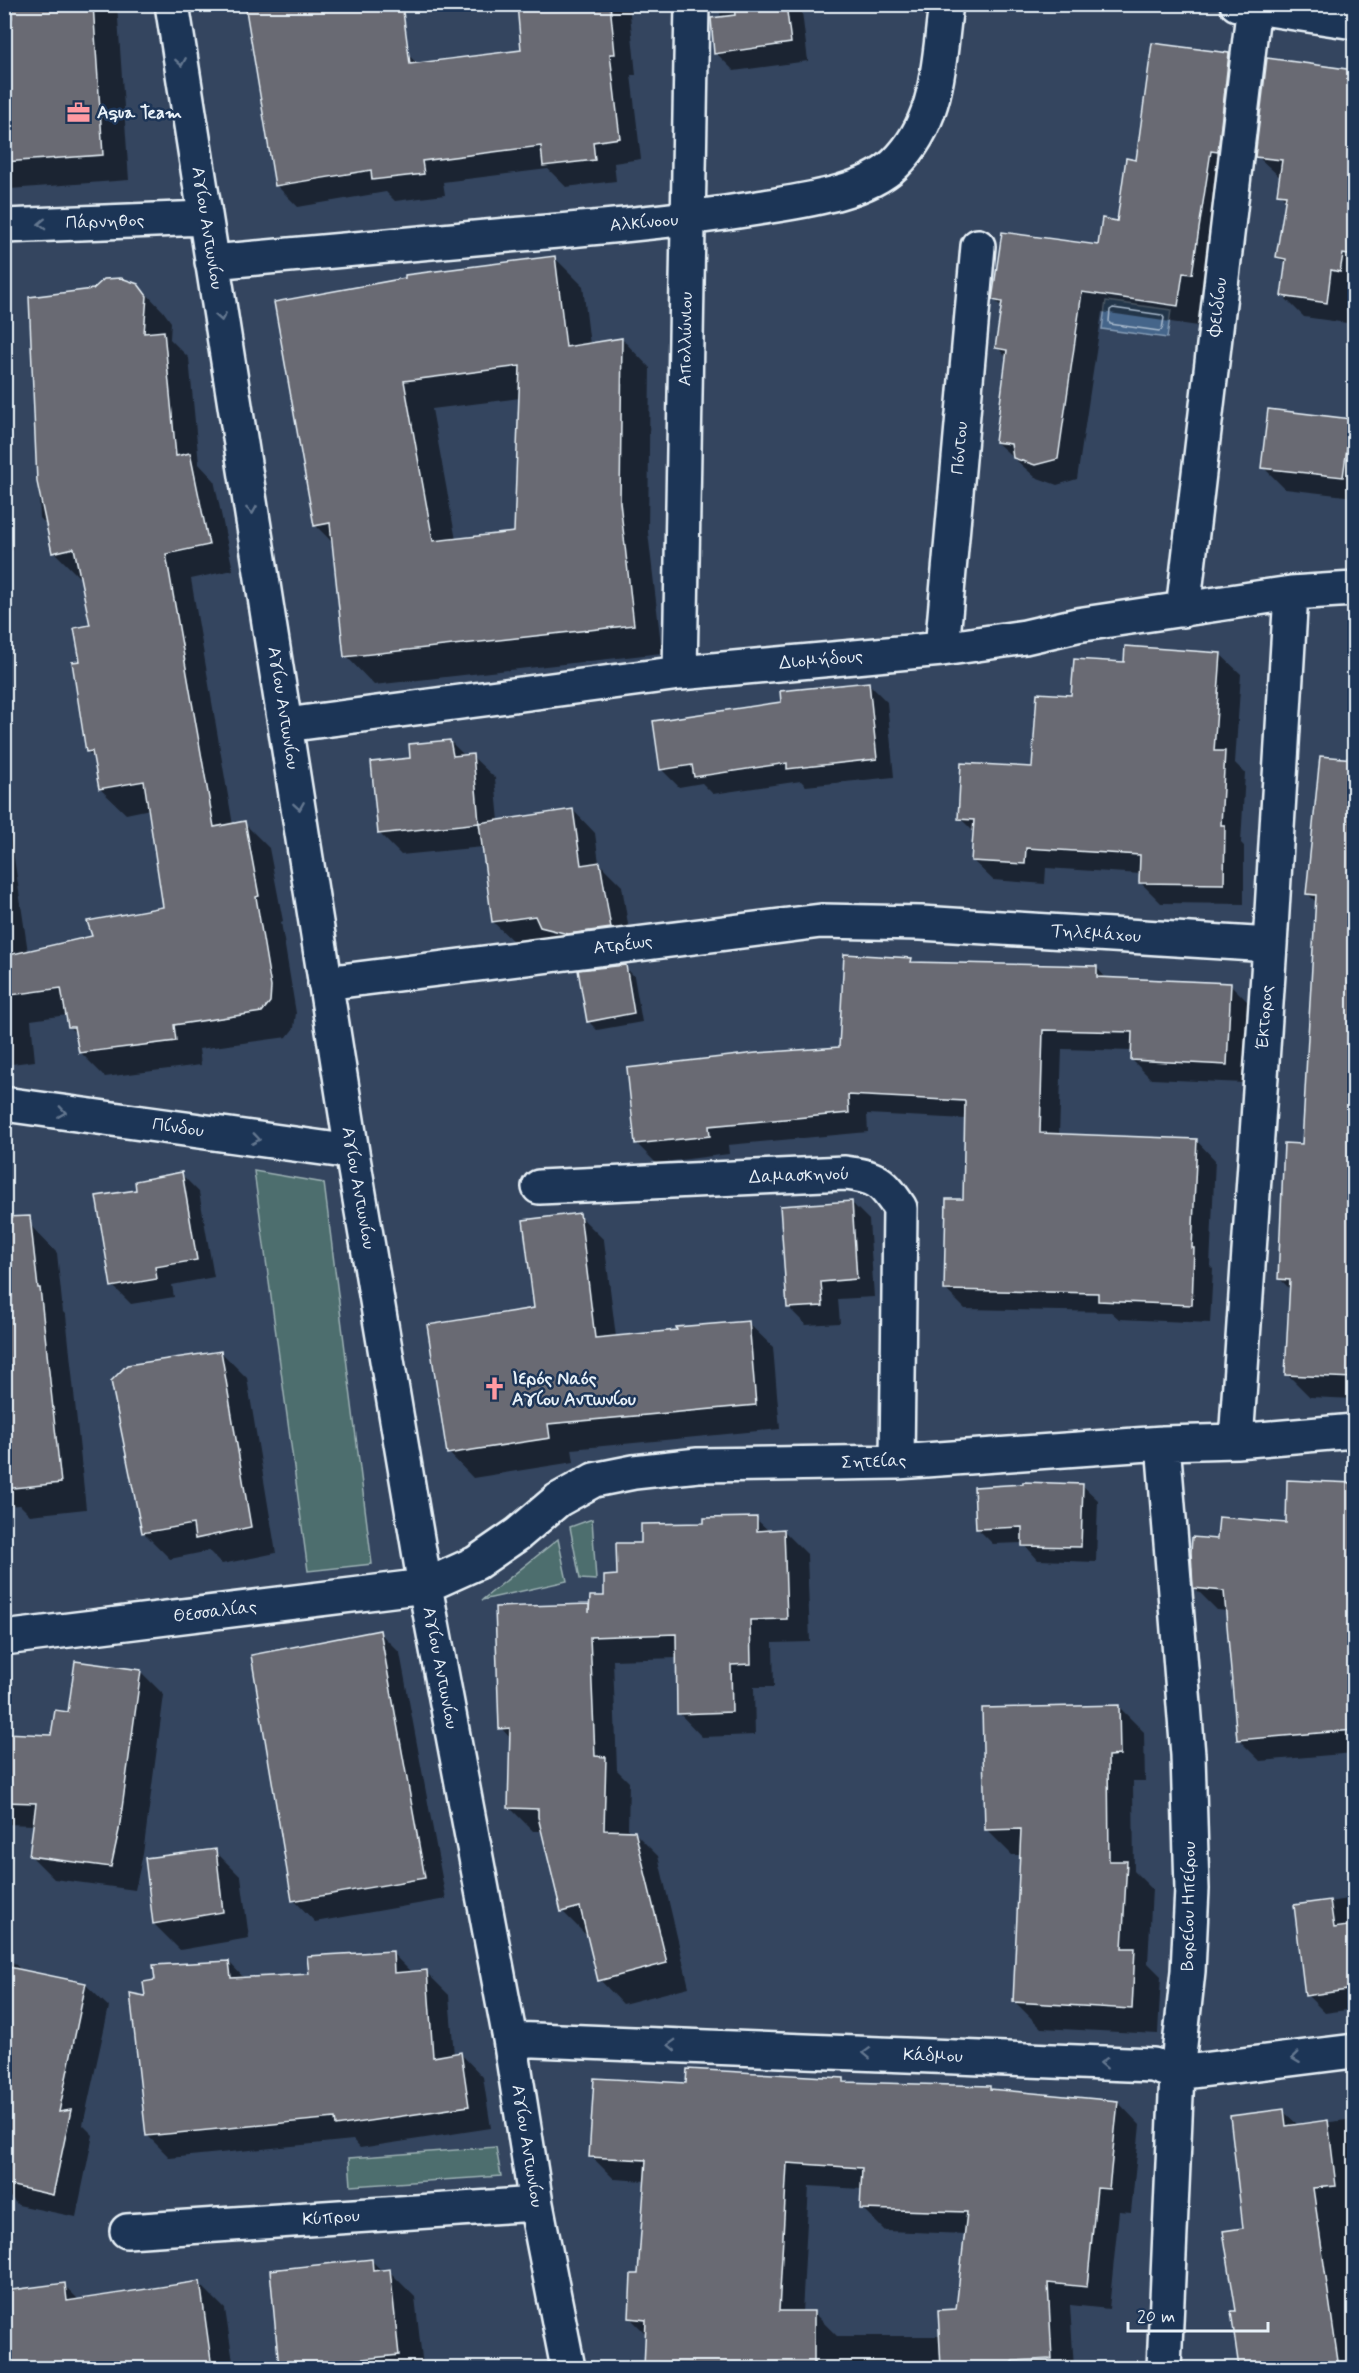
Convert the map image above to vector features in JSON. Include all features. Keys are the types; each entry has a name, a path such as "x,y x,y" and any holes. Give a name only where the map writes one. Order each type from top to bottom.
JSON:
{"street":[{"name":"Αγίου Αντωνίου","path":"172,4 352,1152 425,1586 510,2039 536,2204 568,2368"},
{"name":"Απολλώνιου","path":"680,673 692,4"},
{"name":"Αλκίνοου","path":"212,262 688,219 800,201 857,186 877,177 894,165 917,138 927,119 933,99 946,4"},
{"path":"1248,5 1354,22"},
{"name":"Φειδίου","path":"1182,610 1248,5"},
{"name":"Πάρνηθος","path":"4,226 205,218"},
{"name":"Πόντου","path":"942,649 978,246"},
{"name":"Διομήδους","path":"286,725 680,673 942,649 1024,638 1077,625 1291,593 1354,589"},
{"name":"Έκτορος","path":"1236,1441 1270,945 1291,593"},
{"name":"Ατρέως","path":"326,983 821,921 921,922"},
{"name":"Τηλεμάχου","path":"921,922 1270,945"},
{"name":"Πίνδου","path":"4,1104 352,1152"},
{"name":"Δαμασκηνού","path":"539,1187 844,1173 867,1176 885,1186 900,1208 897,1462"},
{"name":"Σητείας","path":"425,1586 476,1563 518,1534 558,1500 594,1480 634,1472 698,1465 897,1462 1163,1443 1236,1441 1354,1431"},
{"name":"Βορείου Ηπείρου","path":"1163,1443 1188,1755 1192,1889 1188,1971 1177,2073 1164,2368"},
{"name":"Θεσσαλίας","path":"4,1638 425,1586"},
{"name":"Κάδμου","path":"510,2039 1153,2065 1177,2073 1354,2051"},
{"name":"Κύπρου","path":"127,2231 536,2204"}],"green space":[{"path":"254,1171 324,1183 372,1564 308,1571"},
{"path":"592,1519 596,1580 580,1579 570,1527"},
{"path":"558,1539 567,1581 482,1600"},
{"path":"496,2147 501,2176 351,2186 349,2158"}],"water":[{"path":"1106,301 1171,310 1167,338 1102,329"}],"building":[{"path":"11,4 93,4 103,155 4,162 4,18 12,18"},
{"path":"245,4 402,4 410,64 521,50 517,4 610,4 615,54 610,54 620,138 593,142 595,160 543,166 541,146 422,161 424,174 372,180 371,170 275,186"},
{"path":"734,4 786,4 791,43 714,54 711,18 735,15"},
{"path":"1152,43 1229,53 1218,152 1211,151 1192,274 1183,273 1178,306 1082,292 1058,459 1035,465 1013,458 1011,444 995,442 1007,350 995,348 1002,302 992,300 1002,232 1098,245 1102,218 1117,221 1126,158 1136,160"},
{"path":"1267,58 1354,70 1354,256 1343,254 1340,272 1331,270 1327,303 1281,296 1286,259 1276,257 1286,195 1277,194 1282,160 1255,157"},
{"path":"555,256 566,347 622,338 620,502 634,625 344,657 330,523 314,526 274,302 405,278 405,275","holes":["520,366 514,532 433,541 404,381"]},
{"path":"121,278 138,284 147,296 144,333 164,331 176,456 190,453 209,545 166,554 214,827 245,821 259,896 256,897 271,987 270,1002 262,1012 174,1025 176,1041 79,1053 74,1027 68,1027 61,988 4,996 4,956 92,936 87,921 163,907 144,781 99,789 92,751 86,752 72,662 80,661 74,628 90,625 74,548 52,553 37,482 29,297 93,289 104,279"},
{"path":"1268,409 1351,419 1343,477 1261,468"},
{"path":"1125,646 1221,653 1214,751 1225,751 1221,825 1225,825 1224,884 1139,883 1140,855 1026,848 1025,864 971,861 974,820 958,819 961,763 1032,767 1037,693 1071,695 1074,659 1124,662"},
{"path":"869,682 877,759 787,769 787,763 694,777 692,765 660,770 653,721 781,702 780,691"},
{"path":"450,740 453,756 473,754 479,823 378,834 371,762 410,758 409,744"},
{"path":"1320,756 1354,759 1354,1378 1285,1375 1290,1280 1278,1279 1284,1143 1302,1144 1316,895 1306,894"},
{"path":"573,809 581,865 600,862 611,928 568,934 540,927 535,916 492,922 479,823"},
{"path":"844,954 912,958 911,962 1097,966 1097,977 1231,983 1227,1065 1131,1060 1132,1032 1043,1030 1040,1133 1197,1139 1192,1305 1098,1301 1098,1293 944,1290 946,1199 963,1199 965,1101 848,1095 849,1113 709,1126 710,1136 635,1144 627,1068 756,1053 839,1047"},
{"path":"626,965 634,1013 587,1022 578,970"},
{"path":"182,1172 197,1260 155,1267 157,1279 111,1287 96,1196 136,1190 135,1181"},
{"path":"852,1201 857,1279 821,1282 823,1306 787,1308 780,1206"},
{"path":"580,1213 595,1338 677,1330 676,1327 749,1321 756,1405 548,1424 550,1438 447,1454 427,1325 534,1308 523,1220"},
{"path":"30,1216 61,1483 4,1489 4,1217"},
{"path":"221,1351 251,1527 195,1539 193,1524 142,1533 111,1381 127,1365"},
{"path":"1287,1480 1354,1483 1354,1730 1237,1740 1224,1591 1193,1588 1192,1537 1217,1539 1219,1517 1286,1523"},
{"path":"1023,1482 1083,1484 1081,1547 1022,1546 1022,1527 976,1529 974,1487 1023,1484"},
{"path":"757,1517 757,1531 784,1529 787,1619 750,1620 751,1664 731,1665 732,1712 677,1714 676,1634 590,1637 595,1756 606,1757 604,1830 635,1831 667,1963 598,1981 580,1907 561,1912 538,1809 508,1808 510,1728 499,1729 495,1607 589,1604 589,1612 590,1596 604,1596 604,1576 617,1575 616,1543 641,1543 641,1524 704,1523 704,1518"},
{"path":"380,1630 425,1878 292,1901 251,1655"},
{"path":"75,1661 141,1670 119,1830 111,1867 29,1856 36,1803 4,1802 4,1733 51,1735 55,1710 68,1712"},
{"path":"1119,1705 1120,1755 1108,1756 1109,1861 1127,1861 1122,1948 1135,1948 1132,2009 1013,2002 1021,1829 985,1830 982,1708"},
{"path":"216,1849 223,1912 153,1924 145,1858"},
{"path":"1330,1900 1334,1928 1354,1925 1354,1989 1305,1996 1294,1905"},
{"path":"393,1951 394,1973 427,1970 433,2057 461,2052 469,2106 336,2126 335,2118 146,2136 130,1993 145,1996 143,1982 155,1980 153,1965 229,1961 231,1978 309,1974 307,1956"},
{"path":"4,1966 86,1983 59,2112 71,2110 53,2195 4,2184"},
{"path":"687,2069 844,2078 844,2082 990,2086 990,2089 1118,2101 1109,2189 1097,2188 1087,2287 1048,2283 1052,2359 1013,2361 1013,2368 941,2368 938,2310 956,2309 967,2212 860,2209 862,2168 787,2163 779,2311 814,2311 814,2368 644,2368 646,2320 629,2318 631,2274 638,2274 646,2160 589,2157 594,2078 686,2083"},
{"path":"1284,2109 1286,2126 1328,2120 1336,2186 1313,2188 1339,2368 1239,2368 1231,2311 1236,2311 1223,2231 1243,2228 1230,2116"},
{"path":"372,2259 373,2271 390,2269 399,2355 279,2368 270,2270"},
{"path":"200,2281 212,2368 12,2368 4,2291 65,2283 67,2301"}],"place":[{"name":"Aqua Team","path":"79,113"},
{"name":"Ιερός Ναός Αγίου Αντωνίου","path":"494,1389"}]}
